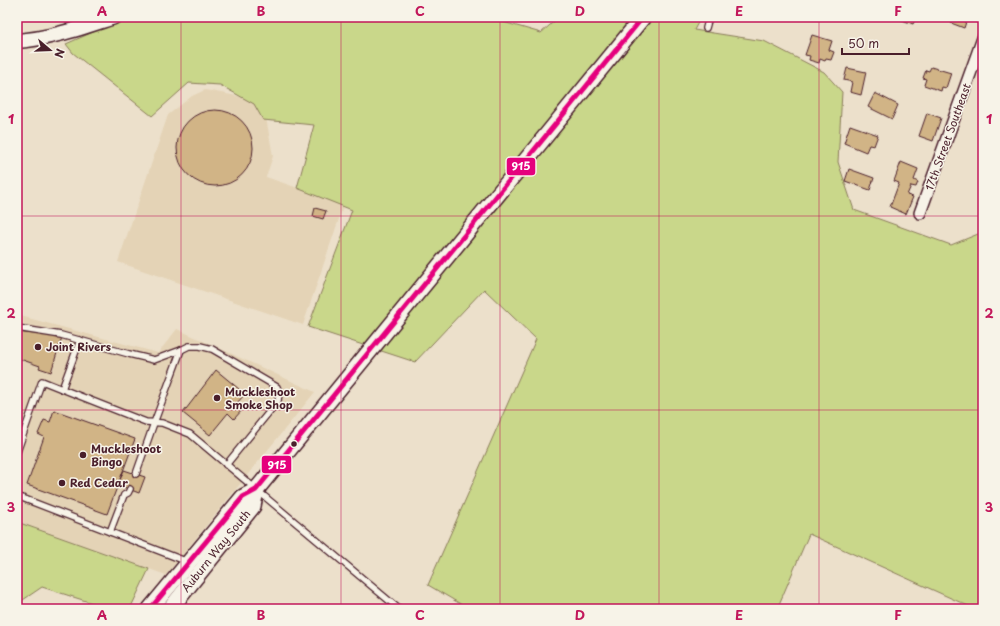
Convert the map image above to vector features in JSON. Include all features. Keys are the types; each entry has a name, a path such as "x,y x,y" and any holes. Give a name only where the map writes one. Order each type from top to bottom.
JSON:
{"main road":[{"name":"Auburn Way South","path":"150,609 244,497 256,490 643,17"},
{"name":"Auburn Way South","path":"170,609 253,506 256,490"}],"street":[{"path":"17,41 50,36 114,17"},
{"name":"17th Street Southeast","path":"920,213 983,38"}],"lane":[{"path":"706,28 709,17"},
{"path":"17,328 60,335 154,360 189,346 200,346 212,349 276,387 280,392 278,401 226,465"},
{"path":"62,390 80,340"},
{"path":"136,474 181,350"},
{"path":"17,452 42,381 146,422 162,424 190,434 399,609"},
{"path":"110,532 124,495 128,493 130,489"},
{"path":"17,496 189,563"}],"shaded area":[{"path":"205,90 263,101 273,156 266,177 344,204 303,325 118,262 168,115 192,96"},
{"path":"17,315 158,353 177,329 315,392 166,575 17,522"}],"green space":[{"path":"127,17 486,17 541,33 559,17 701,17 694,30 764,41 824,72 842,92 838,162 854,210 951,245 983,232 983,609 975,609 809,534 777,609 469,609 428,585 536,339 484,289 415,362 308,327 352,210 297,188 314,125 263,120 254,104 220,85 189,83 152,116 73,53 66,44"},
{"path":"17,522 149,569 130,609 111,609 42,587 17,604"}],"building":[{"path":"894,17 920,17 918,21 915,20 913,24"},
{"path":"953,17 973,17 972,20 967,19 964,28 951,23"},
{"path":"812,35 832,41 829,50 834,52 831,60 826,59 825,61 820,59 819,63 809,60 810,56 805,55"},
{"path":"931,67 951,73 946,88 942,87 941,91 924,85 926,79 923,78 926,70 929,71"},
{"path":"847,68 866,72 861,95 850,92 852,82 844,80"},
{"path":"875,93 898,105 892,119 868,107"},
{"path":"215,110 230,113 242,121 250,133 253,148 250,163 242,175 230,183 215,186 200,183 188,175 180,163 177,148 180,133 188,121 200,113"},
{"path":"927,113 941,118 933,141 919,136"},
{"path":"850,125 878,135 874,146 869,145 866,152 844,143"},
{"path":"901,162 918,169 914,180 918,182 916,187 911,186 907,195 913,197 906,214 890,207 899,183 894,181"},
{"path":"849,169 874,178 870,190 845,181"},
{"path":"315,208 326,211 323,219 313,216"},
{"name":"Joint Rivers","path":"17,332 62,337 51,372 39,368 40,366 17,358"},
{"name":"Muckleshoot Smoke Shop","path":"216,370 245,394 237,403 243,409 234,419 228,413 210,435 183,413"},
{"name":"Muckleshoot Bingo","path":"54,410 135,439 107,514 27,485 44,437 38,434 44,420 50,422"},
{"path":"124,470 145,477 139,493 118,485"}],"transit line":[{"name":"915","path":"150,609 243,497 256,490 643,17"}],"place":[{"name":"Joint Rivers","path":"38,347"},
{"name":"Muckleshoot Smoke Shop","path":"217,398"},
{"name":"Muckleshoot Bingo","path":"83,455"},
{"name":"Red Cedar","path":"62,483"}]}
